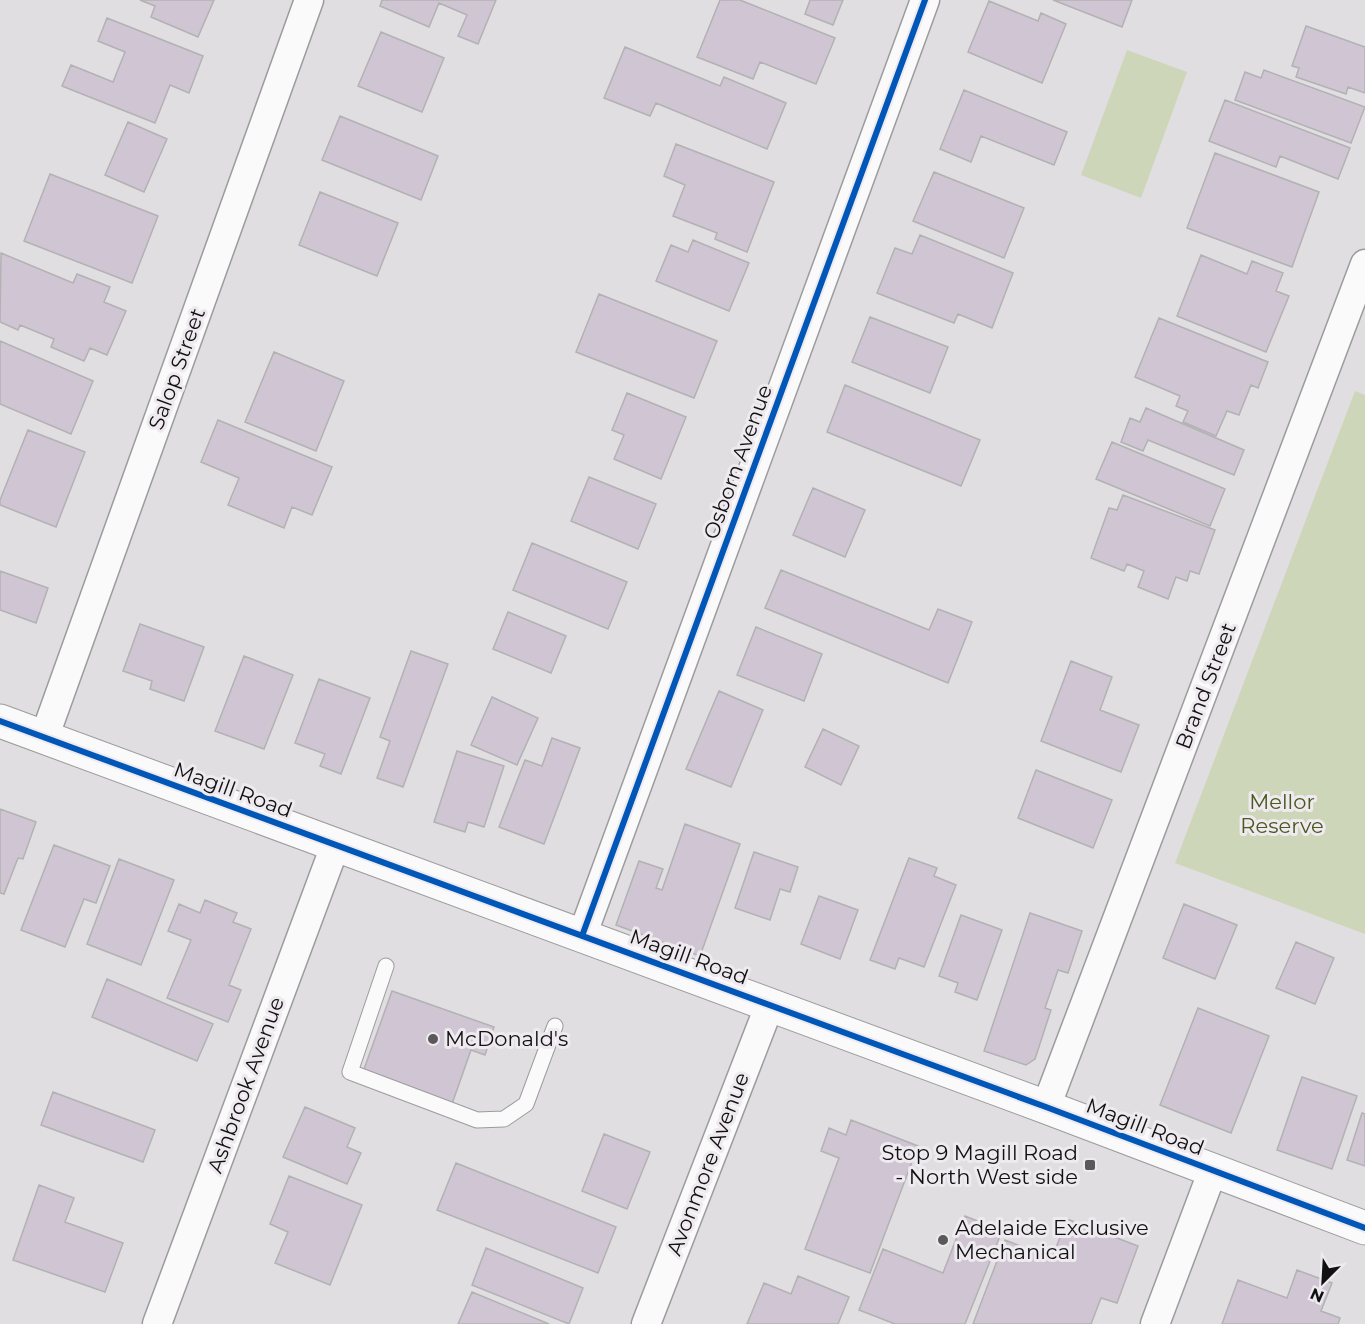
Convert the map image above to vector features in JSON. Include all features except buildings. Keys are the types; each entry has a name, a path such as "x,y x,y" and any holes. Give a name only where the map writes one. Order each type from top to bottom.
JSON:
{"main road":[{"name":"Magill Road","path":"0,721 770,1004 1365,1228"}],"street":[{"name":"Salop Street","path":"44,738 309,0"},
{"name":"Osborn Avenue","path":"582,936 925,0"},
{"name":"Brand Street","path":"1046,1107 1365,264"},
{"name":"Ashbrook Avenue","path":"157,1324 335,846"},
{"name":"Avonmore Avenue","path":"646,1324 770,1004"},
{"path":"1155,1324 1213,1170"}],"lane":[{"path":"386,966 350,1072 477,1120 504,1119 526,1104 555,1026"}],"green space":[{"path":"1127,50 1187,72 1141,198 1081,175"},
{"name":"Mellor Reserve","path":"1355,391 1365,395 1365,934 1175,863"}],"cycle path":[{"path":"582,936 925,0"},
{"path":"0,721 1046,1107 1365,1228"}],"place":[{"name":"McDonald's","path":"433,1039"},
{"name":"Stop 9 Magill Road - North West side","path":"1090,1165"},
{"name":"Adelaide Exclusive Mechanical","path":"943,1240"}]}
